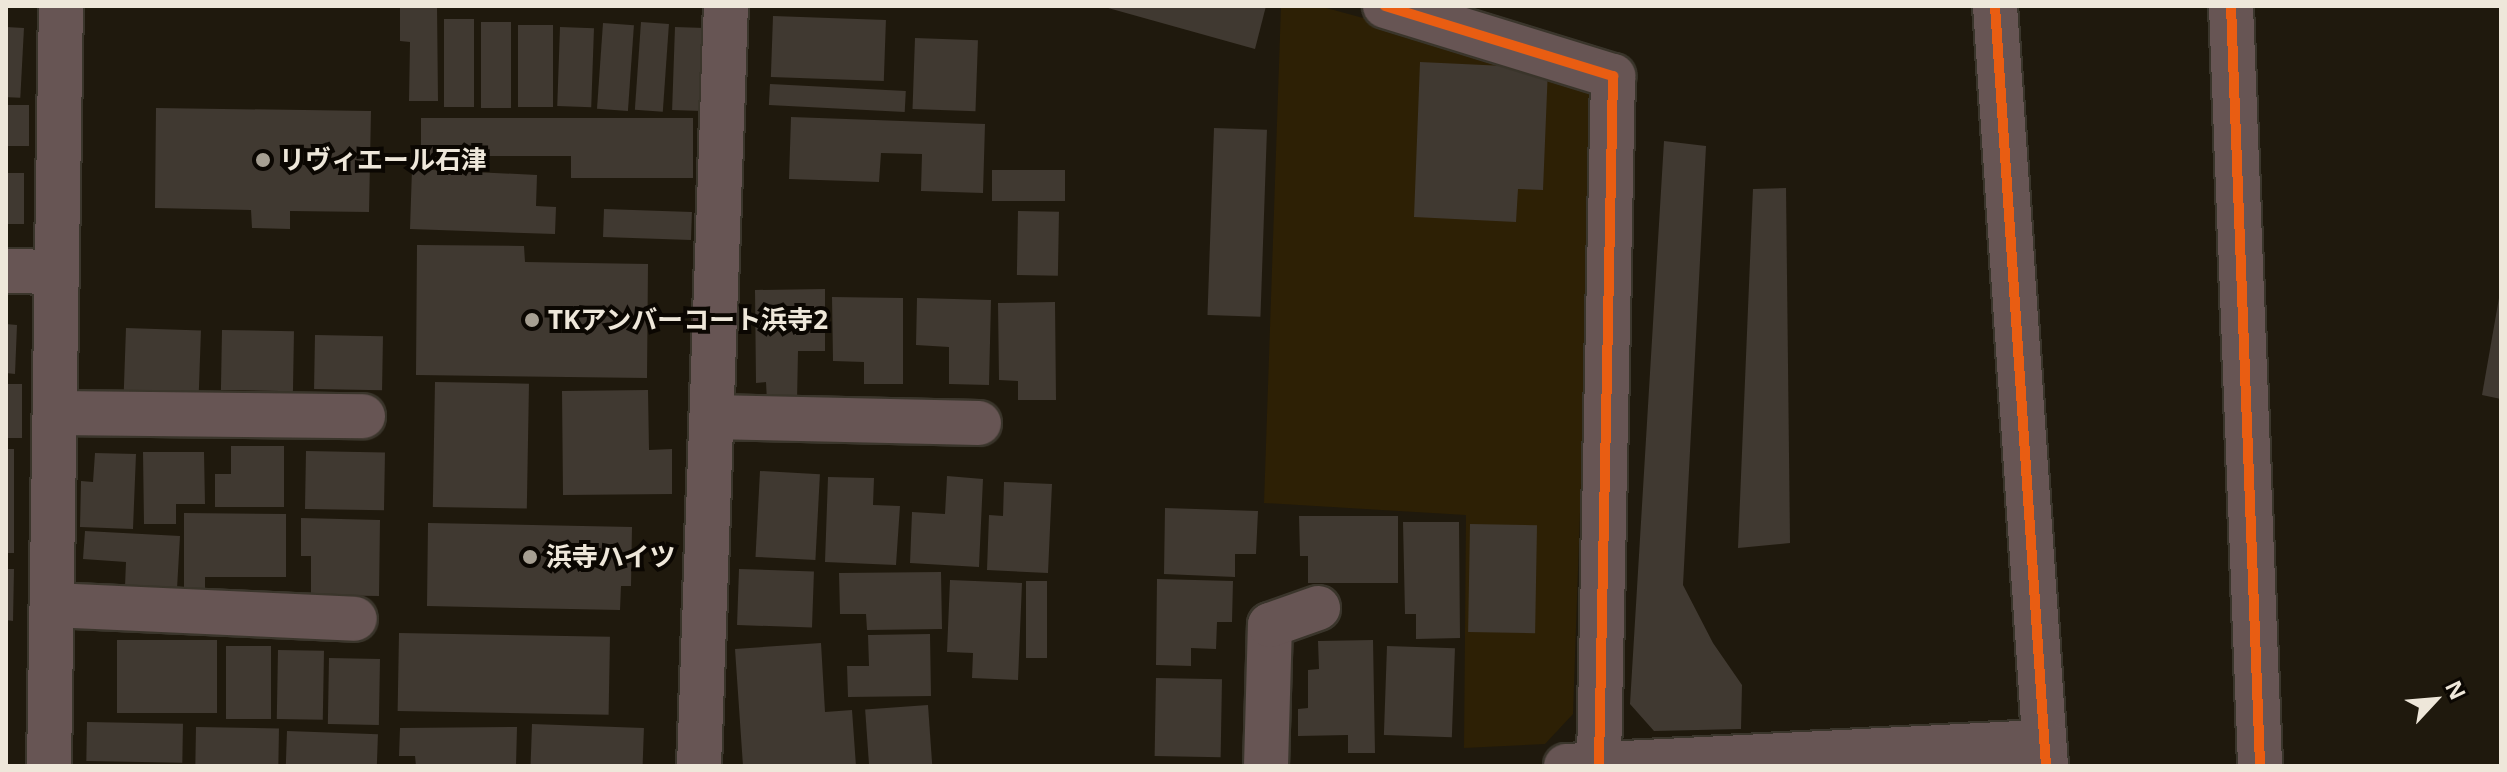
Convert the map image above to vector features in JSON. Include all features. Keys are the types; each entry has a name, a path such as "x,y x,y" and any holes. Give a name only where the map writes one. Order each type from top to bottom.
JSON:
{"street":[{"path":"49,766 61,6"},
{"path":"699,766 726,6"},
{"path":"1385,6 1613,76 1582,765 2045,754 1995,6"},
{"path":"2231,6 2260,766"},
{"path":"6,271 57,272"},
{"path":"55,413 363,416"},
{"path":"712,417 979,423"},
{"path":"52,605 355,619"},
{"path":"1266,766 1270,625 1318,608"}],"shaded area":[{"path":"1281,6 1319,6 1595,81 1573,714 1545,744 1464,748 1466,515 1264,503"}],"building":[{"path":"400,6 437,6 438,101 409,101 410,42 400,41"},
{"path":"1101,6 1266,6 1255,49"},
{"path":"773,16 886,20 884,81 771,77"},
{"path":"444,19 474,19 474,107 444,107"},
{"path":"481,22 511,22 511,108 481,108"},
{"path":"641,22 669,24 663,112 635,110"},
{"path":"603,23 634,25 628,111 597,109"},
{"path":"518,25 553,25 553,107 518,107"},
{"path":"6,27 24,28 20,98 6,97"},
{"path":"560,27 594,28 591,107 557,106"},
{"path":"675,27 705,28 702,111 672,110"},
{"path":"915,38 978,40 975,111 913,109"},
{"path":"1420,62 1548,68 1543,190 1518,189 1516,222 1414,217"},
{"path":"770,84 906,91 905,112 769,105"},
{"path":"6,105 29,105 29,146 6,146"},
{"name":"リヴィエール石津","path":"156,108 371,111 369,212 290,211 290,229 252,228 251,210 155,208"},
{"path":"791,117 985,124 983,193 921,191 922,154 881,153 879,182 789,179"},
{"path":"421,118 693,118 693,178 571,178 571,156 421,156"},
{"path":"1214,128 1267,130 1260,317 1207,315"},
{"path":"1664,141 1706,146 1683,585 1713,643 1742,685 1741,729 1654,731 1630,704"},
{"path":"412,169 537,175 536,206 556,207 555,234 410,229"},
{"path":"992,170 1065,170 1065,201 992,201"},
{"path":"6,173 24,173 24,224 6,224"},
{"path":"1786,188 1790,543 1738,548 1753,189"},
{"path":"604,209 692,212 691,240 603,237"},
{"path":"1018,211 1059,212 1058,276 1017,275"},
{"name":"TKアンバーコート浜寺2","path":"417,245 524,246 525,262 648,264 647,378 416,375"},
{"path":"825,289 825,351 798,351 797,402 767,402 766,382 756,383 755,290"},
{"path":"832,297 903,298 903,384 864,384 864,362 833,361"},
{"path":"917,298 991,300 989,385 949,384 949,347 916,345"},
{"path":"2501,298 2501,399 2482,395"},
{"path":"1055,302 1056,400 1018,400 1018,381 999,380 998,303"},
{"path":"6,324 17,325 15,374 6,373"},
{"path":"126,328 201,331 199,393 124,390"},
{"path":"222,330 294,331 293,391 221,390"},
{"path":"315,335 383,336 382,390 314,389"},
{"path":"435,382 529,384 527,509 433,507"},
{"path":"6,384 22,384 22,438 6,438"},
{"path":"648,390 649,450 672,449 672,494 563,495 562,391"},
{"path":"231,446 284,446 284,507 215,507 215,474 231,474"},
{"path":"6,449 14,449 14,553 6,553"},
{"path":"306,451 385,452 384,510 305,509"},
{"path":"143,452 204,452 205,504 176,504 176,524 144,524"},
{"path":"95,453 136,454 133,529 80,527 81,481 93,482"},
{"path":"760,471 820,474 815,560 755,557"},
{"path":"947,476 983,479 979,567 910,563 912,512 945,514"},
{"path":"828,477 874,478 873,505 900,506 896,565 825,562"},
{"path":"1004,482 1052,484 1048,573 987,570 989,515 1003,516"},
{"path":"1165,508 1258,511 1256,554 1235,554 1235,577 1164,574"},
{"path":"184,513 286,514 286,577 205,577 205,589 184,589"},
{"path":"1299,516 1398,516 1398,583 1308,583 1308,556 1300,556"},
{"path":"301,518 380,520 379,596 311,595 311,556 301,556"},
{"path":"1403,522 1459,522 1460,638 1416,639 1416,614 1405,614"},
{"name":"浜寺ハイツ","path":"428,523 632,527 631,586 621,586 620,610 427,606"},
{"path":"1470,524 1537,525 1535,633 1468,632"},
{"path":"85,531 180,536 177,589 125,586 126,562 83,559"},
{"path":"6,569 14,569 13,621 6,620"},
{"path":"739,569 814,572 812,628 737,625"},
{"path":"941,572 942,629 867,630 866,614 840,614 839,573"},
{"path":"1157,579 1233,581 1232,622 1217,622 1216,649 1191,648 1191,666 1156,665"},
{"path":"950,580 1022,583 1018,680 972,678 973,653 947,652"},
{"path":"1026,581 1047,581 1047,658 1026,658"},
{"path":"399,633 610,637 609,715 398,711"},
{"path":"930,634 931,696 848,697 847,666 869,666 868,635"},
{"path":"117,640 217,640 217,713 117,713"},
{"path":"1373,640 1375,753 1348,753 1348,735 1298,736 1298,709 1308,708 1308,670 1319,669 1318,641"},
{"path":"821,643 825,712 852,710 856,766 743,766 735,649"},
{"path":"226,646 271,646 271,719 226,719"},
{"path":"1387,646 1455,648 1452,737 1384,735"},
{"path":"278,650 324,651 323,720 277,719"},
{"path":"329,658 380,659 379,725 328,724"},
{"path":"1156,678 1222,679 1221,757 1155,756"},
{"path":"928,705 932,766 869,766 865,709"},
{"path":"87,722 183,724 182,763 86,761"},
{"path":"532,724 644,728 643,766 531,766"},
{"path":"196,727 279,728 278,766 195,766"},
{"path":"517,727 516,766 416,766 415,756 399,756 400,728"},
{"path":"287,731 378,734 377,766 286,766"}],"cycle path":[{"path":"1385,6 1613,76 1599,764"},
{"path":"1995,6 2046,766"},
{"path":"2231,6 2260,766"}],"place":[{"name":"リヴィエール石津","path":"263,160"},
{"name":"TKアンバーコート浜寺2","path":"532,320"},
{"name":"浜寺ハイツ","path":"530,557"}]}
